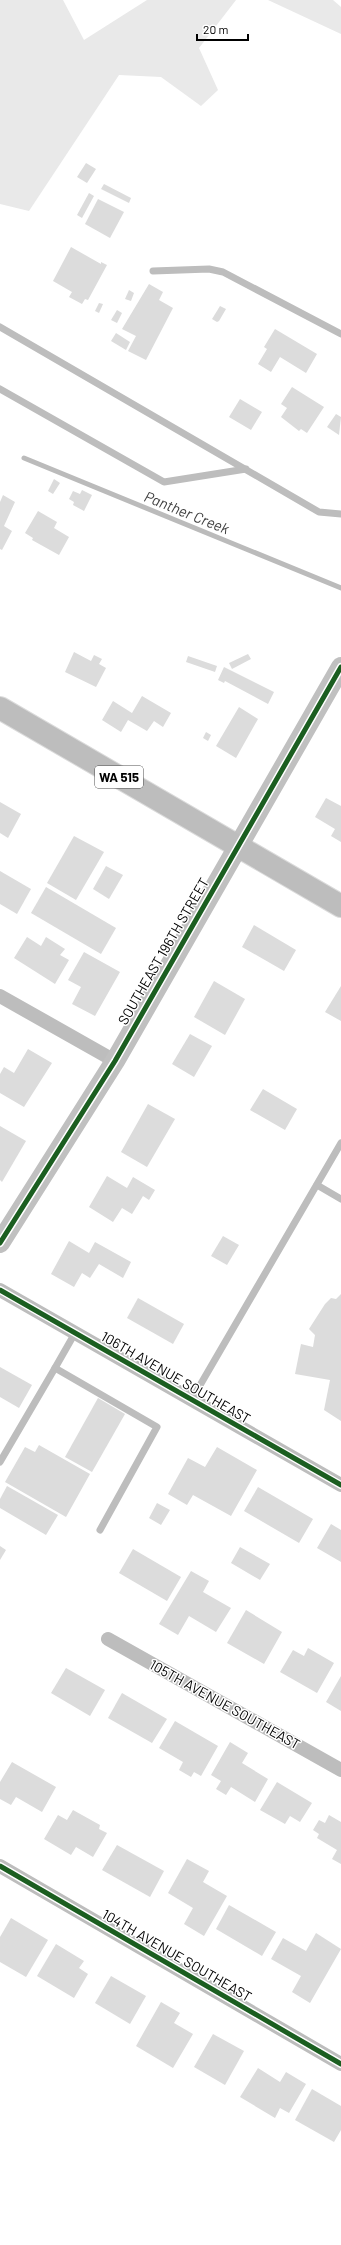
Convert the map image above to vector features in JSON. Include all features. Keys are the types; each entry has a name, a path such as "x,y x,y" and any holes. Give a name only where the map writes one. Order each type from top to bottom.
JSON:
{"main road":[{"name":"WA 515","path":"0,708 341,906"}],"street":[{"name":"SOUTHEAST 196TH STREET","path":"0,1244 114,1061 341,667"},
{"path":"0,996 114,1061"},
{"name":"106TH AVENUE SOUTHEAST","path":"0,1290 341,1485"},
{"name":"105TH AVENUE SOUTHEAST","path":"108,1639 341,1770"},
{"name":"104TH AVENUE SOUTHEAST","path":"0,1866 341,2064"}],"lane":[{"path":"153,271 209,269 223,272 341,334"},
{"path":"0,327 319,512 341,514"},
{"path":"0,389 164,482 246,469"},
{"path":"192,1400 341,1144"},
{"path":"317,1185 341,1199"},
{"path":"0,1462 75,1333"},
{"path":"55,1368 156,1427 100,1530"}],"shaded area":[{"path":"0,0 63,0 84,40 147,0 236,0 199,48 218,90 201,106 161,77 119,75 29,211 0,204"},
{"path":"268,0 333,0 341,7 341,34"}],"building":[{"path":"86,163 96,169 87,183 77,177"},
{"path":"104,184 131,198 129,203 101,189"},
{"path":"89,193 94,196 82,218 77,215"},
{"path":"98,199 124,212 110,238 85,224"},
{"path":"71,247 101,264 101,262 107,265 88,300 85,299 82,304 69,297 72,292 53,281"},
{"path":"149,284 163,292 159,300 173,308 146,360 128,351 136,336 122,329"},
{"path":"129,290 134,293 131,301 125,299"},
{"path":"99,303 103,304 99,313 95,311"},
{"path":"220,306 226,309 217,322 212,319"},
{"path":"117,310 122,313 117,323 111,320"},
{"path":"275,329 317,354 306,373 280,357 271,372 258,364 267,349 264,347"},
{"path":"116,333 130,342 126,350 111,341"},
{"path":"292,387 324,407 307,433 301,429 299,431 281,417 287,408 281,404"},
{"path":"240,399 262,412 251,430 229,417"},
{"path":"336,414 341,417 339,435 327,427"},
{"path":"54,479 60,483 53,494 48,491"},
{"path":"82,490 92,495 84,511 73,505 74,502 69,499 73,491 80,494"},
{"path":"3,495 15,502 4,526 12,531 2,550 0,549 0,502"},
{"path":"38,511 57,522 54,528 69,537 59,555 32,540 33,538 25,533"},
{"path":"74,652 91,661 94,655 102,659 99,664 106,668 96,687 65,672"},
{"path":"248,654 251,659 232,669 229,663"},
{"path":"188,656 217,666 215,672 186,662"},
{"path":"224,667 274,692 268,704 225,681 224,683 218,680"},
{"path":"142,696 171,713 163,727 154,721 147,731 128,720 121,732 102,720 113,701 132,713"},
{"path":"239,707 258,719 236,758 216,746"},
{"path":"206,732 211,735 208,741 203,738"},
{"path":"326,798 341,806 341,842 331,836 335,829 315,817"},
{"path":"0,802 21,814 8,838 0,833"},
{"path":"74,836 104,852 76,900 47,883"},
{"path":"106,866 123,875 109,899 93,889"},
{"path":"0,871 31,889 17,914 0,904"},
{"path":"46,887 116,928 101,954 31,913"},
{"path":"254,925 296,950 284,971 242,947"},
{"path":"27,937 41,946 46,937 65,949 60,955 69,960 55,984 14,958"},
{"path":"84,952 120,972 95,1016 72,1004 81,987 68,980"},
{"path":"214,981 245,999 225,1035 194,1017"},
{"path":"341,986 341,1021 325,1012"},
{"path":"190,1034 212,1046 194,1077 172,1064"},
{"path":"28,1049 52,1063 24,1107 0,1093 0,1074 4,1067 14,1073"},
{"path":"263,1089 297,1109 285,1130 250,1110"},
{"path":"148,1104 175,1119 147,1167 121,1152"},
{"path":"0,1126 26,1141 2,1182 0,1180"},
{"path":"107,1176 127,1188 133,1177 155,1190 149,1200 143,1196 132,1214 122,1208 113,1222 89,1207"},
{"path":"223,1236 239,1245 227,1265 211,1256"},
{"path":"69,1241 89,1253 95,1242 131,1262 123,1278 99,1264 90,1278 82,1273 74,1287 51,1274"},
{"path":"341,1294 341,1421 324,1410 330,1380 295,1374 301,1344 313,1347 315,1335 309,1329 325,1304 331,1298 336,1299"},
{"path":"138,1298 184,1324 173,1344 127,1318"},
{"path":"0,1367 32,1385 19,1408 0,1397"},
{"path":"98,1398 125,1414 92,1472 65,1457"},
{"path":"39,1445 90,1474 66,1517 5,1482 25,1447 35,1452"},
{"path":"217,1447 257,1470 231,1516 193,1495 187,1505 168,1494 188,1458 205,1467"},
{"path":"7,1486 58,1515 46,1535 0,1508 0,1499"},
{"path":"258,1487 313,1519 299,1543 244,1511"},
{"path":"157,1503 170,1510 161,1525 149,1518"},
{"path":"331,1524 341,1530 341,1562 317,1548"},
{"path":"0,1546 6,1550 0,1560"},
{"path":"240,1547 270,1564 260,1580 231,1563"},
{"path":"133,1549 181,1577 167,1601 119,1573"},
{"path":"191,1571 209,1581 203,1592 231,1608 216,1632 189,1616 178,1635 159,1624"},
{"path":"246,1610 282,1632 264,1664 227,1643"},
{"path":"308,1648 334,1663 317,1693 280,1672 293,1650 304,1656"},
{"path":"66,1668 105,1690 90,1716 51,1693"},
{"path":"341,1676 341,1711 326,1702"},
{"path":"122,1693 167,1719 152,1743 108,1718"},
{"path":"175,1721 218,1746 201,1776 194,1772 191,1777 179,1770 183,1762 159,1748"},
{"path":"230,1742 248,1753 242,1763 268,1779 255,1802 231,1787 226,1795 216,1789 221,1781 211,1775"},
{"path":"12,1762 56,1787 42,1812 16,1797 11,1805 0,1799 0,1782"},
{"path":"277,1782 312,1803 300,1822 290,1816 285,1824 260,1810"},
{"path":"73,1810 100,1825 99,1829 107,1833 93,1857 76,1847 71,1855 44,1839 58,1815 67,1820"},
{"path":"329,1815 341,1822 341,1864 332,1859 337,1850 317,1838 319,1834 313,1830 319,1820 325,1823"},
{"path":"117,1845 164,1871 150,1897 102,1870"},
{"path":"187,1859 209,1871 203,1882 227,1896 204,1936 184,1924 193,1908 168,1893"},
{"path":"229,1905 276,1932 262,1956 216,1929"},
{"path":"11,1918 48,1940 26,1977 0,1962 0,1937"},
{"path":"316,1933 341,1949 310,2003 292,1992 301,1976 271,1959 283,1938 306,1951"},
{"path":"56,1944 84,1961 79,1968 88,1974 74,1998 37,1976"},
{"path":"111,1976 146,1996 130,2024 95,2003"},
{"path":"161,2002 180,2013 174,2023 193,2034 173,2068 136,2046"},
{"path":"213,2034 244,2051 225,2085 194,2067"},
{"path":"258,2068 280,2082 286,2072 306,2084 289,2113 280,2108 275,2118 240,2097"},
{"path":"312,2089 341,2106 341,2130 334,2142 295,2120"}],"waterway":[{"name":"Panther Creek","path":"24,458 341,588"}],"cycle path":[{"path":"0,1243 115,1061 341,667"},
{"path":"0,1290 341,1485"},
{"path":"0,1866 341,2064"}]}
